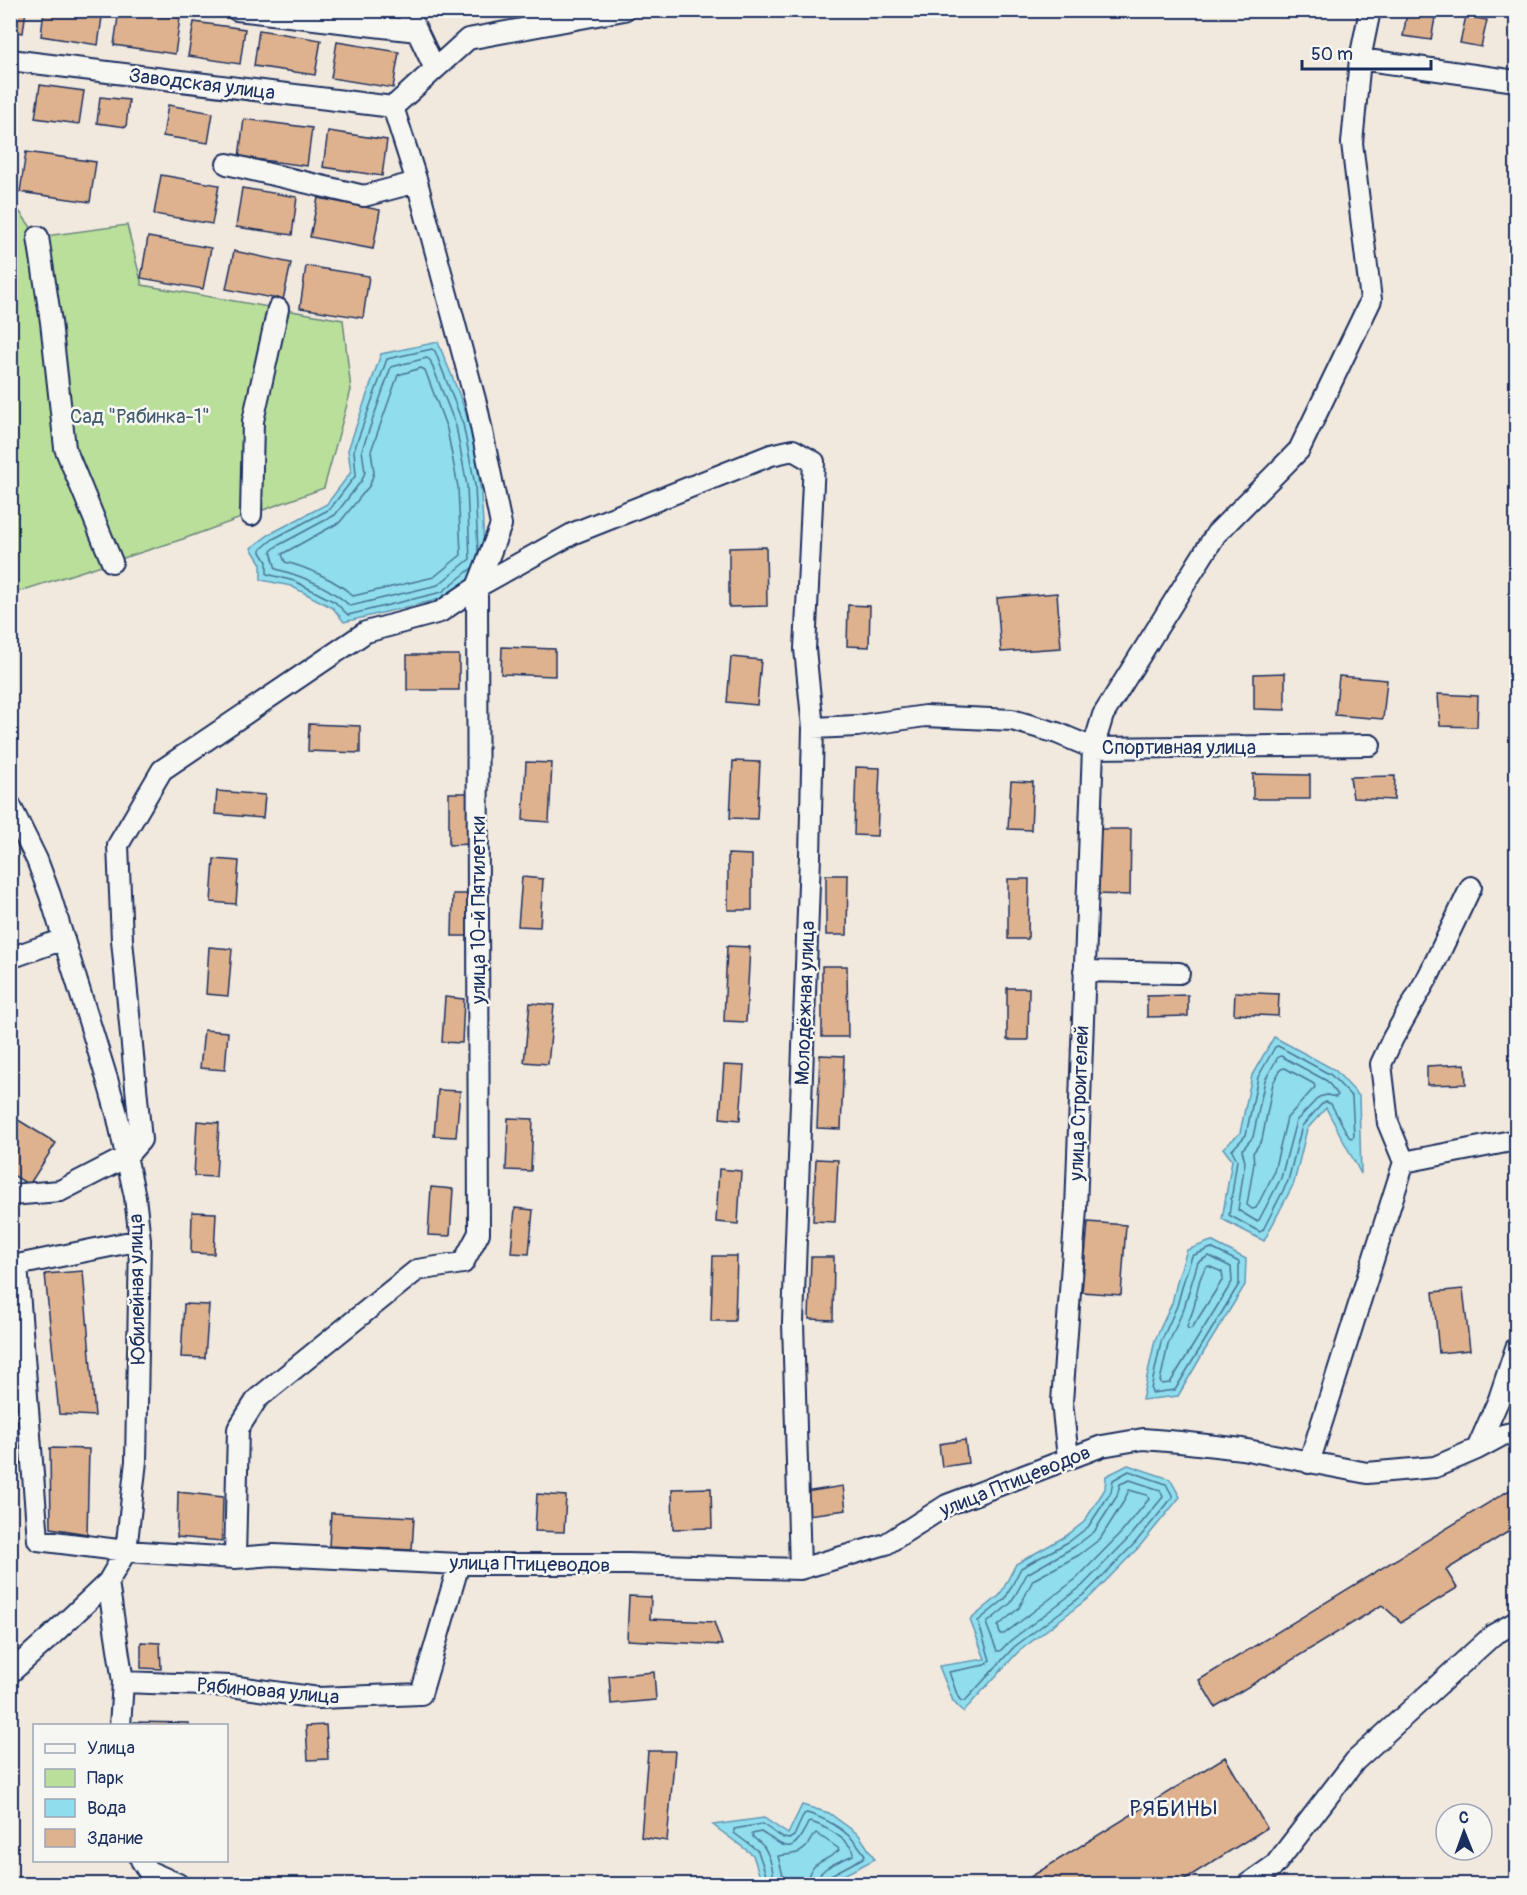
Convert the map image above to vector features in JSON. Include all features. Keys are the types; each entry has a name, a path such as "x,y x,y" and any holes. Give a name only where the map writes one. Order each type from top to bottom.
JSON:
{"street":[{"path":"237,10 417,31"},
{"path":"407,10 435,69"},
{"path":"10,1195 60,1191 126,1157 141,1140 122,940 118,845 162,770 366,632 440,612 477,587 501,525 477,407 417,182 393,107 468,39 624,10"},
{"name":"улица Строителей","path":"1068,1458 1062,1402 1076,1209 1093,748 1103,716 1216,534 1299,450 1371,300 1352,143 1360,59 1370,10"},
{"path":"1360,59 1516,81"},
{"name":"Заводская улица","path":"10,60 393,107"},
{"path":"227,164 364,196 417,182"},
{"path":"38,237 51,322 65,448 112,562"},
{"path":"251,515 253,421 278,309"},
{"name":"Молодёжная улица","path":"477,587 574,533 771,454 793,450 814,462 805,649 813,728 810,856 793,1322 800,1569"},
{"name":"улица 10-й Пятилетки","path":"236,1558 238,1429 257,1399 417,1270 463,1263 479,1233 477,587"},
{"name":"Спортивная улица","path":"813,728 857,726 925,716 1012,720 1057,733 1093,748 1370,745"},
{"name":"Юбилейная улица","path":"10,805 37,860 64,939 112,1096 135,1197 140,1240 136,1461 126,1551 108,1582 10,1672"},
{"path":"1309,1463 1404,1162 1388,1123 1381,1064 1429,975 1471,887"},
{"path":"10,958 64,939"},
{"path":"1084,971 1179,973"},
{"path":"1404,1162 1516,1140"},
{"name":"улица Птицеводов","path":"140,1240 17,1265 39,1540 126,1551 236,1558 274,1556 459,1564 628,1564 800,1569 886,1544 947,1505 1101,1446 1143,1439 1242,1449 1367,1473 1435,1467 1516,1432"},
{"path":"1477,1449 1500,1399 1516,1348"},
{"name":"Рябиновая улица","path":"123,1682 230,1686 319,1698 421,1694 459,1564"},
{"path":"108,1582 123,1682 120,1724"},
{"path":"1248,1884 1275,1865 1355,1761 1493,1635 1516,1622"},
{"path":"142,1862 148,1870 178,1884"}],"green space":[{"name":"Сад \"Рябинка-1\"","path":"11,204 14,204 38,237 127,225 142,285 343,320 351,390 324,488 183,539 11,594"}],"water":[{"path":"438,342 463,403 473,441 481,494 484,566 445,598 344,622 333,608 291,586 261,580 261,564 251,548 270,534 327,504 351,472 348,450 381,354"},
{"path":"1274,1037 1335,1070 1359,1096 1361,1174 1326,1108 1307,1129 1294,1183 1264,1241 1222,1219 1232,1160 1223,1148 1240,1133 1252,1075"},
{"path":"1211,1241 1246,1259 1245,1285 1178,1396 1142,1400 1155,1340 1172,1303 1187,1250"},
{"path":"1128,1465 1170,1479 1180,1497 1139,1547 1091,1596 1018,1652 963,1712 953,1701 939,1666 985,1659 970,1620 1000,1595 1016,1564 1066,1536 1084,1522 1105,1489 1106,1476"},
{"path":"802,1805 829,1813 859,1835 875,1859 828,1884 757,1884 761,1880 753,1855 713,1825 764,1818 788,1834"}],"building":[{"path":"10,10 26,10 23,33 10,31"},
{"path":"44,10 103,10 98,45 41,36"},
{"path":"119,10 180,18 175,54 114,45"},
{"path":"1407,13 1435,18 1431,40 1403,36"},
{"path":"1466,16 1487,20 1481,47 1460,43"},
{"path":"194,22 245,29 240,64 188,56"},
{"path":"259,30 321,40 315,75 254,66"},
{"path":"337,42 399,52 393,88 331,78"},
{"path":"10,83 16,84 11,120 10,120"},
{"path":"40,85 84,91 79,124 35,118"},
{"path":"100,97 129,100 126,127 97,123"},
{"path":"168,105 213,113 208,143 163,136"},
{"path":"244,119 312,128 307,166 239,157"},
{"path":"328,131 387,140 382,176 323,167"},
{"path":"26,152 96,162 90,202 20,192"},
{"path":"161,175 219,185 212,224 154,214"},
{"path":"242,188 297,197 292,235 236,227"},
{"path":"318,198 380,210 373,249 310,237"},
{"path":"148,237 211,248 203,289 141,278"},
{"path":"234,251 291,263 283,300 226,289"},
{"path":"306,266 369,276 363,318 300,308"},
{"path":"766,547 767,606 729,607 729,548"},
{"path":"1057,593 1061,648 1001,652 997,598"},
{"path":"848,605 870,606 869,647 847,646"},
{"path":"502,647 555,649 555,676 501,674"},
{"path":"407,655 459,655 459,690 407,690"},
{"path":"731,657 761,660 757,705 727,702"},
{"path":"1285,673 1285,710 1254,709 1254,674"},
{"path":"1339,676 1387,680 1383,719 1335,715"},
{"path":"1438,694 1478,696 1477,727 1440,726"},
{"path":"309,724 360,726 360,753 308,751"},
{"path":"733,761 760,762 757,819 730,818"},
{"path":"526,762 552,763 549,822 523,820"},
{"path":"856,767 880,768 877,836 854,835"},
{"path":"1253,774 1310,775 1310,799 1253,799"},
{"path":"1395,776 1394,800 1353,798 1350,777"},
{"path":"1011,781 1033,782 1031,830 1008,829"},
{"path":"217,791 265,795 263,818 215,814"},
{"path":"449,793 470,793 470,844 449,845"},
{"path":"1095,829 1131,829 1130,895 1094,894"},
{"path":"728,854 752,855 752,910 728,910"},
{"path":"214,859 239,861 236,904 211,902"},
{"path":"826,875 848,875 847,935 826,935"},
{"path":"522,877 543,879 540,927 518,926"},
{"path":"1008,879 1029,879 1028,939 1008,939"},
{"path":"453,894 468,894 467,936 452,936"},
{"path":"727,946 750,947 746,1022 724,1021"},
{"path":"209,947 232,949 228,996 206,994"},
{"path":"822,966 847,966 848,1037 822,1037"},
{"path":"1007,988 1029,988 1028,1040 1007,1040"},
{"path":"1235,992 1279,994 1278,1016 1234,1014"},
{"path":"1188,995 1188,1016 1147,1017 1147,996"},
{"path":"445,997 464,999 462,1043 442,1042"},
{"path":"530,1003 554,1005 548,1064 524,1062"},
{"path":"204,1030 228,1032 225,1070 200,1068"},
{"path":"820,1055 844,1056 841,1129 817,1128"},
{"path":"1465,1064 1466,1084 1427,1085 1427,1066"},
{"path":"724,1065 744,1066 740,1120 720,1118"},
{"path":"438,1090 460,1091 456,1137 434,1136"},
{"path":"10,1115 56,1143 29,1185 10,1173"},
{"path":"508,1118 533,1119 531,1171 506,1170"},
{"path":"197,1121 219,1123 216,1177 194,1176"},
{"path":"816,1159 838,1160 835,1222 813,1221"},
{"path":"719,1169 741,1171 738,1224 716,1222"},
{"path":"431,1187 453,1189 450,1236 428,1235"},
{"path":"515,1208 533,1210 529,1254 511,1253"},
{"path":"192,1212 216,1213 214,1254 191,1253"},
{"path":"1088,1222 1126,1225 1121,1295 1082,1292"},
{"path":"713,1256 737,1256 735,1321 711,1321"},
{"path":"811,1257 834,1257 833,1320 809,1319"},
{"path":"83,1271 95,1416 59,1414 45,1274"},
{"path":"1463,1289 1470,1350 1439,1353 1433,1292"},
{"path":"184,1304 209,1305 205,1358 181,1357"},
{"path":"965,1440 968,1463 942,1467 939,1444"},
{"path":"50,1448 89,1449 87,1534 51,1528"},
{"path":"843,1486 846,1510 808,1515 805,1492"},
{"path":"1516,1486 1516,1527 1446,1570 1457,1588 1401,1622 1382,1605 1215,1707 1199,1680"},
{"path":"711,1488 712,1528 673,1529 672,1489"},
{"path":"178,1492 223,1497 222,1541 177,1537"},
{"path":"537,1494 566,1496 564,1532 535,1531"},
{"path":"331,1513 414,1517 412,1550 329,1546"},
{"path":"629,1596 651,1597 650,1619 714,1622 722,1645 627,1640"},
{"path":"141,1642 160,1643 161,1669 141,1668"},
{"path":"654,1672 656,1700 611,1704 609,1676"},
{"path":"134,1722 189,1723 189,1724 134,1724"},
{"path":"326,1725 328,1759 308,1760 306,1726"},
{"path":"648,1751 675,1751 667,1841 641,1837"},
{"path":"1225,1757 1267,1828 1177,1884 1019,1884"}],"district":[{"name":"РЯБИНЫ","path":"1174,1809"}]}
